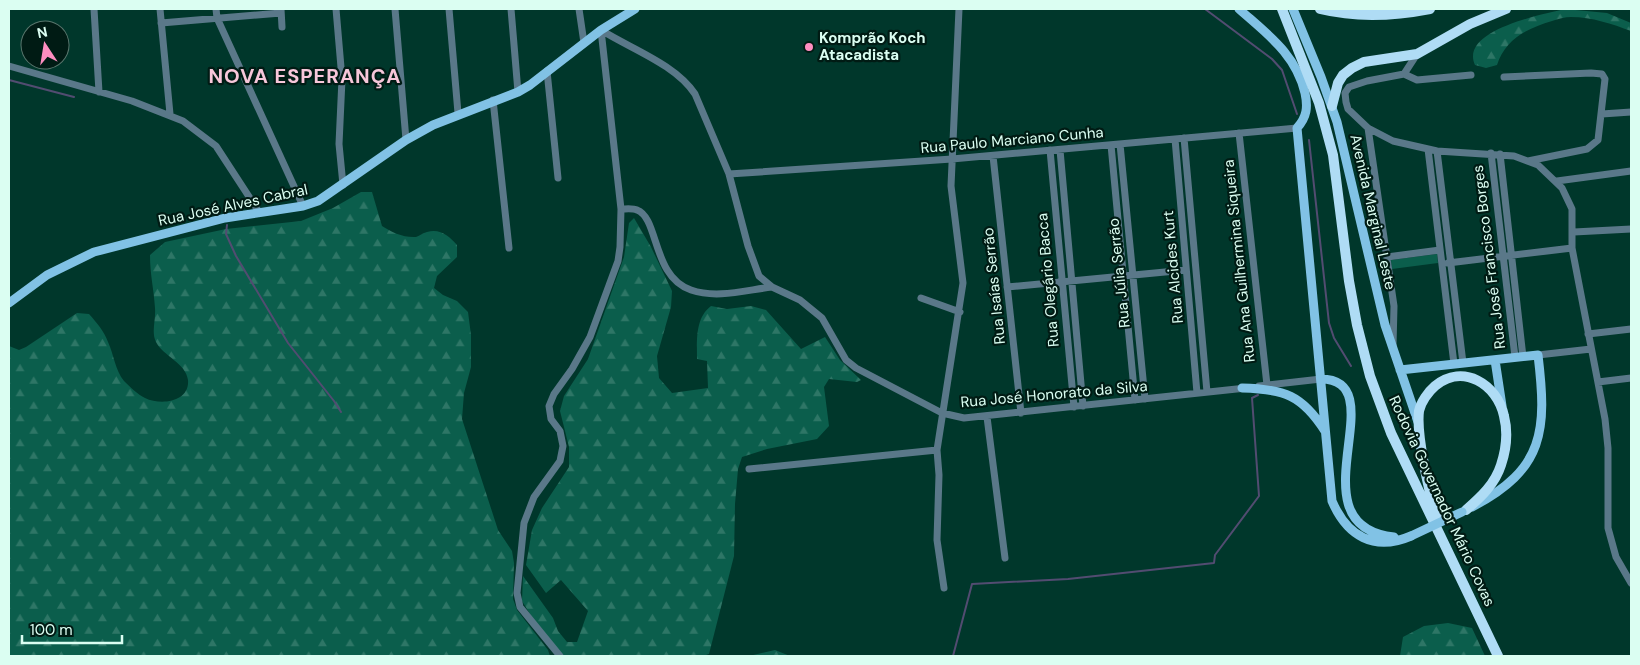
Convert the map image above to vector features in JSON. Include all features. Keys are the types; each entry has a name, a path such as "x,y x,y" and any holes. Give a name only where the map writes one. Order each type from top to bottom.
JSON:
{"highway":[{"name":"Rodovia Governador Mário Covas","path":"1282,9 1319,103 1333,155 1356,325 1369,374 1391,433 1498,656"},
{"path":"1320,9 1371,15 1398,14 1430,9"},
{"path":"1332,106 1338,83 1352,68 1364,62 1417,54 1470,24 1506,9"},
{"path":"1451,558 1430,494 1418,425 1419,410 1425,398 1443,380 1464,375 1482,382 1497,400 1504,415 1505,451 1501,467 1493,482 1464,511"}],"main road":[{"name":"Rua José Alves Cabral","path":"9,303 46,275 94,252 225,218 303,206 318,201 406,140 458,114 518,92 600,30 635,9"},
{"path":"1239,9 1284,49 1297,68 1308,104 1306,114 1297,128 1330,492 1337,512 1344,523 1366,539 1380,542 1409,537 1464,511 1505,488 1516,478 1534,449 1543,415 1538,355 1400,370"},
{"name":"Avenida Marginal Leste","path":"1293,9 1332,106 1392,350 1418,425"},
{"path":"1495,360 1504,415"},
{"path":"1443,380 1479,361"},
{"path":"1321,379 1336,380 1342,383 1350,397 1345,488 1351,510 1356,518 1371,530 1386,536 1409,537"},
{"path":"1242,388 1268,388 1302,402 1315,416 1326,433"}],"street":[{"path":"94,9 99,92"},
{"path":"160,9 170,114"},
{"path":"216,9 217,18 303,206"},
{"path":"336,9 342,79 339,144 343,185"},
{"path":"395,9 406,140"},
{"path":"449,9 458,114"},
{"path":"511,9 518,92"},
{"path":"579,9 584,43"},
{"path":"944,588 936,540 939,475 937,450 960,312 963,273 953,211 952,159 959,9"},
{"path":"161,22 281,11 282,26"},
{"path":"560,656 543,638 518,600 517,593 524,523 534,497 560,461 563,446 560,431 551,419 549,406 554,394 572,369 593,328 618,261 622,209 600,30"},
{"name":"Rua José Honorato da Silva","path":"600,30 673,70 688,83 695,94 729,174 755,268 763,281 793,296 822,318 846,360 856,368 942,413 964,418 1242,388"},
{"path":"1404,74 1417,54"},
{"path":"9,66 170,114 195,129 216,146 259,212"},
{"path":"547,71 558,178"},
{"path":"1504,77 1569,73 1602,74 1605,88 1598,140 1580,150 1528,161"},
{"path":"1471,75 1417,80 1404,74 1367,81 1349,87 1345,93 1348,109 1368,128 1393,141 1428,149 1500,154 1538,165 1557,181 1572,208 1574,232 1572,248 1607,433 1608,528 1616,557 1631,583"},
{"path":"493,100 509,248"},
{"path":"1602,114 1631,112"},
{"name":"Rua Paulo Marciano Cunha","path":"729,174 993,156 1297,128"},
{"path":"1368,128 1394,306 1392,350"},
{"name":"Rua Ana Guilhermina Siqueira","path":"1239,134 1268,388"},
{"name":"Rua Alcides Kurt","path":"1184,138 1207,392"},
{"name":"Rua Alcides Kurt","path":"1175,139 1197,393"},
{"name":"Rua Júlia Serrão","path":"1120,144 1145,399"},
{"name":"Rua Júlia Serrão","path":"1111,145 1135,400"},
{"path":"1428,149 1440,250 1458,364"},
{"name":"Rua Olegário Bacca","path":"1050,150 1074,407"},
{"name":"Rua Olegário Bacca","path":"1060,150 1083,406"},
{"path":"1437,150 1451,263 1458,364"},
{"name":"Rua José Francisco Borges","path":"1491,153 1503,256 1519,357"},
{"name":"Rua José Francisco Borges","path":"1500,154 1512,255 1519,357"},
{"name":"Rua Isaías Serrão","path":"993,156 1021,413"},
{"path":"1557,181 1631,171"},
{"path":"622,209 638,210 648,219 664,264 673,278 690,290 717,294 772,286"},
{"path":"1574,232 1631,229"},
{"path":"1442,264 1572,248"},
{"path":"1387,257 1440,250"},
{"path":"1008,287 1133,275 1186,267 1195,263"},
{"path":"921,298 960,312"},
{"path":"1588,334 1631,329"},
{"path":"1129,333 1138,332"},
{"path":"1538,355 1591,349"},
{"path":"1598,382 1631,378"},
{"path":"1268,388 1280,384 1321,379"},
{"path":"987,417 1005,558"},
{"path":"749,469 937,450"}],"green space":[{"path":"1565,9 1607,13 1631,23 1631,31 1609,23 1579,17 1562,18 1534,27 1518,36 1506,48 1497,65 1486,68 1475,65 1473,53 1479,42 1491,33 1523,20"},
{"path":"361,192 372,192 382,226 389,230 402,236 411,237 436,231 447,236 457,245 457,257 437,276 434,288 443,295 457,301 468,312 471,335 471,367 464,393 462,419 498,530 512,551 514,563 513,599 517,610 548,650 550,656 9,656 9,346 19,350 77,313 89,314 104,334 124,381 145,398 159,402 173,400 184,393 188,380 179,364 159,347 156,342 150,255 165,242 226,229 301,221 333,208"},
{"path":"634,218 651,247 672,291 671,307 657,356 659,378 672,393 708,388 707,361 697,359 697,345 698,330 702,317 711,306 727,309 751,306 766,310 801,349 825,337 840,360 861,380 857,382 829,379 824,387 829,426 817,439 767,449 742,457 738,469 735,504 734,556 709,654 703,656 563,656 543,635 522,601 523,576 553,618 558,631 567,642 577,642 588,611 561,580 546,593 526,565 532,530 542,508 569,467 569,447 560,411 564,396 588,359 624,257 629,223"},
{"path":"1437,254 1438,263 1392,269 1391,260"},
{"path":"1448,623 1472,628 1485,656 1400,656 1403,637 1424,626"},
{"path":"775,650 790,656 749,656"}],"waterway":[{"path":"1205,9 1272,59 1282,70 1297,114"},
{"path":"9,80 74,97"},
{"path":"1309,140 1329,323 1334,338 1351,366"},
{"path":"227,225 226,234 236,256 288,343 341,412"},
{"path":"953,656 972,584 1068,579 1214,563 1215,555 1259,496 1252,398 1258,395"}],"place":[{"name":"Komprão Koch Atacadista","path":"809,47"}],"district":[{"name":"NOVA ESPERANÇA","path":"305,76"}]}
